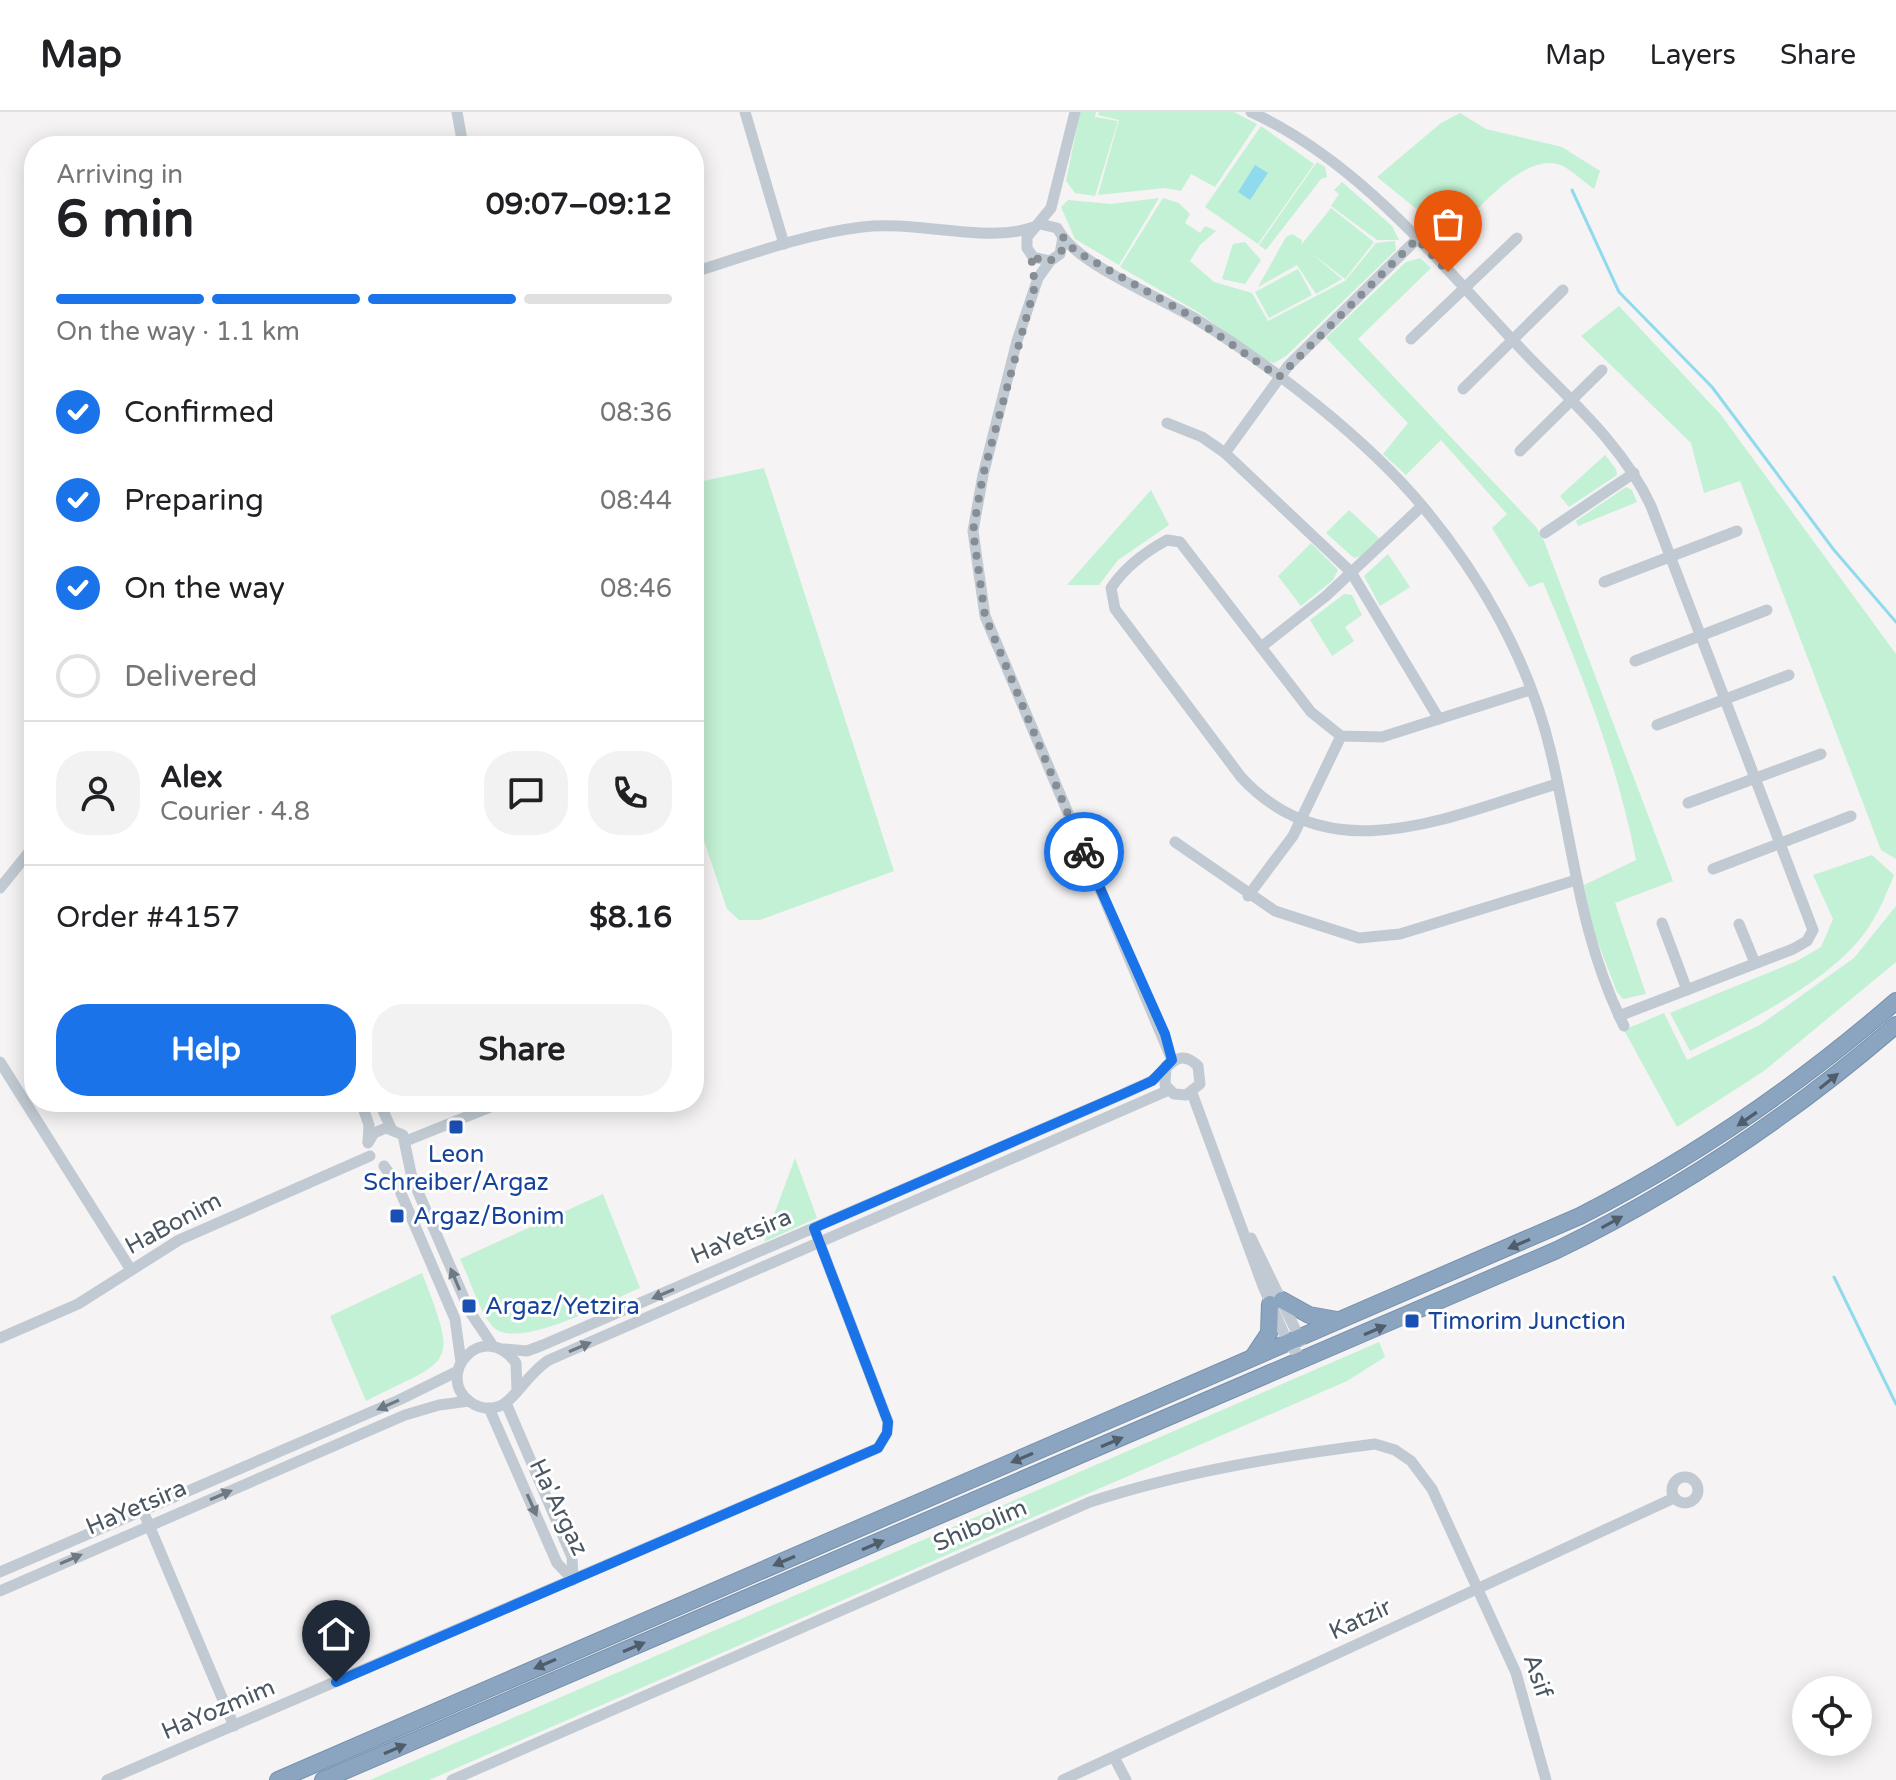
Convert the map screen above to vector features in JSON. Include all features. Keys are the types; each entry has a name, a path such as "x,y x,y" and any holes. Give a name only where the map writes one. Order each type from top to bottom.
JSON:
{"highway":[{"path":"278,1780 1568,1222 1679,1163 1773,1100 1896,1001"},
{"path":"323,1780 1516,1269 1659,1197 1766,1128 1896,1025"},
{"path":"1248,1360 1266,1338 1276,1302 1312,1316 1342,1320"}],"street":[{"path":"457,112 461,136"},
{"path":"745,112 784,244"},
{"path":"1035,286 1027,237 1055,196 1075,112"},
{"path":"704,269 784,244 863,227 922,225 1004,235 1037,225 1061,234 1082,256 1189,315 1279,377 1339,426 1422,506 1491,606 1530,690 1546,735 1588,937 1622,1021 1687,990 1802,945 1813,930 1701,636 1634,473 1571,401 1417,239 1324,157 1251,112"},
{"path":"1055,196 1063,249 1035,286 983,475 973,531 985,616 1125,952 1165,1034 1174,1061 1163,1079 1169,1090 1180,1095 1192,1093 1200,1084 1200,1072 1194,1062 1174,1061"},
{"path":"1004,235 1038,260 1082,256"},
{"path":"1411,339 1517,238"},
{"path":"1225,453 1279,377 1417,239"},
{"path":"1463,389 1563,290"},
{"path":"1520,451 1602,370"},
{"path":"1167,423 1202,437 1225,453 1351,572 1439,719"},
{"path":"1545,533 1634,473"},
{"path":"1261,647 1351,572 1422,506"},
{"path":"1604,582 1737,531"},
{"path":"1530,690 1382,737 1341,736 1311,712 1174,539 1156,546 1132,564 1111,588 1115,609 1241,777 1264,798 1302,818 1357,833 1393,831 1557,784"},
{"path":"1635,661 1767,610"},
{"path":"1657,725 1789,675"},
{"path":"1248,896 1293,836 1341,736"},
{"path":"1688,803 1821,754"},
{"path":"1713,869 1851,816"},
{"path":"1175,842 1248,896 1294,919 1344,935 1374,939 1400,934 1576,880"},
{"path":"0,888 24,858"},
{"path":"1662,923 1687,990"},
{"path":"1739,924 1755,963"},
{"name":"HaYetsira","path":"498,1348 527,1351 543,1345 1152,1081 1174,1061"},
{"path":"0,1062 24,1100"},
{"name":"HaYetsira","path":"517,1390 525,1377 549,1360 1169,1090"},
{"path":"1192,1093 1237,1213 1303,1360"},
{"path":"31,1112 131,1270"},
{"path":"364,1112 369,1125 370,1156 384,1166 397,1184 455,1319 459,1387 469,1401 489,1408 506,1403 517,1390 519,1371 470,1312 412,1178 406,1147 384,1112"},
{"path":"384,1166 400,1162 406,1147 481,1112"},
{"path":"368,1143 374,1133 391,1128"},
{"name":"HaBonim","path":"0,1338 78,1304 179,1240 370,1156"},
{"name":"HaYozmim","path":"107,1780 878,1448 887,1433 888,1422 814,1228"},
{"path":"460,1366 475,1349 498,1348"},
{"name":"HaYetsira","path":"0,1572 399,1400 460,1366"},
{"name":"HaYetsira","path":"0,1591 405,1415 439,1405 469,1401"},
{"name":"Ha'Argaz","path":"506,1403 572,1557 573,1580"},
{"name":"Ha'Argaz","path":"489,1408 557,1563 573,1580"},
{"name":"Shibolim","path":"452,1780 1090,1502 1146,1484 1211,1471 1375,1444 1395,1450 1423,1473 1479,1588"},
{"name":"Katzir","path":"1063,1780 1115,1759 1674,1498"},
{"path":"143,1511 234,1726"},
{"name":"Asif","path":"1479,1588 1516,1673 1546,1780"},
{"path":"1115,1759 1126,1780"}],"green space":[{"path":"1080,112 1096,112 1095,117 1118,121 1095,196 1075,193 1066,181"},
{"path":"1099,112 1234,112 1257,124 1215,187 1191,174 1181,191 1165,188 1098,195 1119,120 1098,115"},
{"path":"1460,113 1486,129 1562,147 1600,171 1594,189 1563,166 1549,163 1533,166 1502,186 1451,237 1377,177 1441,123"},
{"path":"1261,126 1314,164 1258,244 1205,207"},
{"path":"1317,162 1325,167 1327,177 1321,179 1266,250 1259,245"},
{"path":"1342,182 1392,226 1399,240 1377,240 1331,206 1339,194 1334,190"},
{"path":"1159,198 1119,265 1075,239 1061,207 1068,200 1111,204"},
{"path":"1163,198 1179,203 1190,214 1185,223 1200,233 1205,226 1216,231 1200,245 1190,261 1214,282 1252,293 1268,321 1345,281 1376,243 1395,241 1396,250 1286,356 1274,363 1265,360 1198,312 1120,267"},
{"path":"1331,208 1374,242 1345,279 1310,252 1342,279 1316,294 1297,265 1258,287 1286,237 1292,234 1302,240 1301,245"},
{"path":"1245,242 1261,260 1245,284 1222,279 1233,244"},
{"path":"1420,258 1431,268 1358,339 1536,527 1544,541 1673,881 1615,903 1646,994 1623,999 1617,992 1592,927 1584,885 1636,860 1609,754 1543,582 1529,587 1492,528 1507,514 1441,440 1406,475 1383,454 1408,423 1326,338 1406,262"},
{"path":"1298,269 1312,295 1269,318 1255,292"},
{"path":"1619,306 1721,415 1896,654 1896,859 1881,850 1740,481 1704,493 1691,443 1581,336"},
{"path":"1605,455 1617,475 1569,507 1560,496"},
{"path":"764,468 894,871 760,920 739,920 727,909 704,841 704,481"},
{"path":"1626,487 1632,490 1637,502 1578,526 1576,521"},
{"path":"1151,490 1169,525 1118,560 1099,585 1067,585"},
{"path":"1349,510 1380,539 1362,556 1354,558 1326,533"},
{"path":"1311,543 1338,570 1333,580 1301,606 1278,576"},
{"path":"1388,554 1410,587 1380,606 1364,576"},
{"path":"1344,594 1352,595 1362,615 1345,627 1354,641 1332,656 1310,620"},
{"path":"1872,855 1894,875 1877,913 1855,945 1836,964 1788,998 1690,1051 1670,1013 1797,961 1821,947 1833,919 1813,875"},
{"path":"1896,906 1896,962 1764,1071 1677,1127 1624,1030 1664,1013 1687,1060 1760,1025 1854,958"},
{"path":"795,1158 817,1218 764,1242"},
{"path":"603,1194 640,1288 542,1329 504,1333 492,1326 478,1303 460,1259"},
{"path":"422,1273 441,1327 443,1344 440,1356 417,1376 366,1401 330,1316"},
{"path":"1379,1342 1385,1357 1347,1381 429,1780 370,1780"}],"water":[{"path":"1255,165 1268,173 1250,200 1238,192"}],"waterway":[{"path":"1572,190 1619,292 1712,387 1834,550 1896,622"},
{"path":"1834,1277 1896,1404"}],"way so far":[{"path":"1084,852 985,616 973,531 983,475 1017,341 1035,286 1031,255 1044,262 1050,261 1063,249 1063,237 1075,251 1223,336 1279,377 1417,239 1448,272"}],"place":[{"name":"Leon Schreiber/Argaz","path":"456,1127"},
{"name":"Argaz/Bonim","path":"397,1216"},
{"name":"Argaz/Yetzira","path":"469,1306"},
{"name":"Timorim Junction","path":"1412,1321"}],"route":[{"path":"336,1682 878,1448 887,1433 888,1422 814,1228 1152,1081 1172,1060 1165,1034 1125,952 1084,852"}]}
